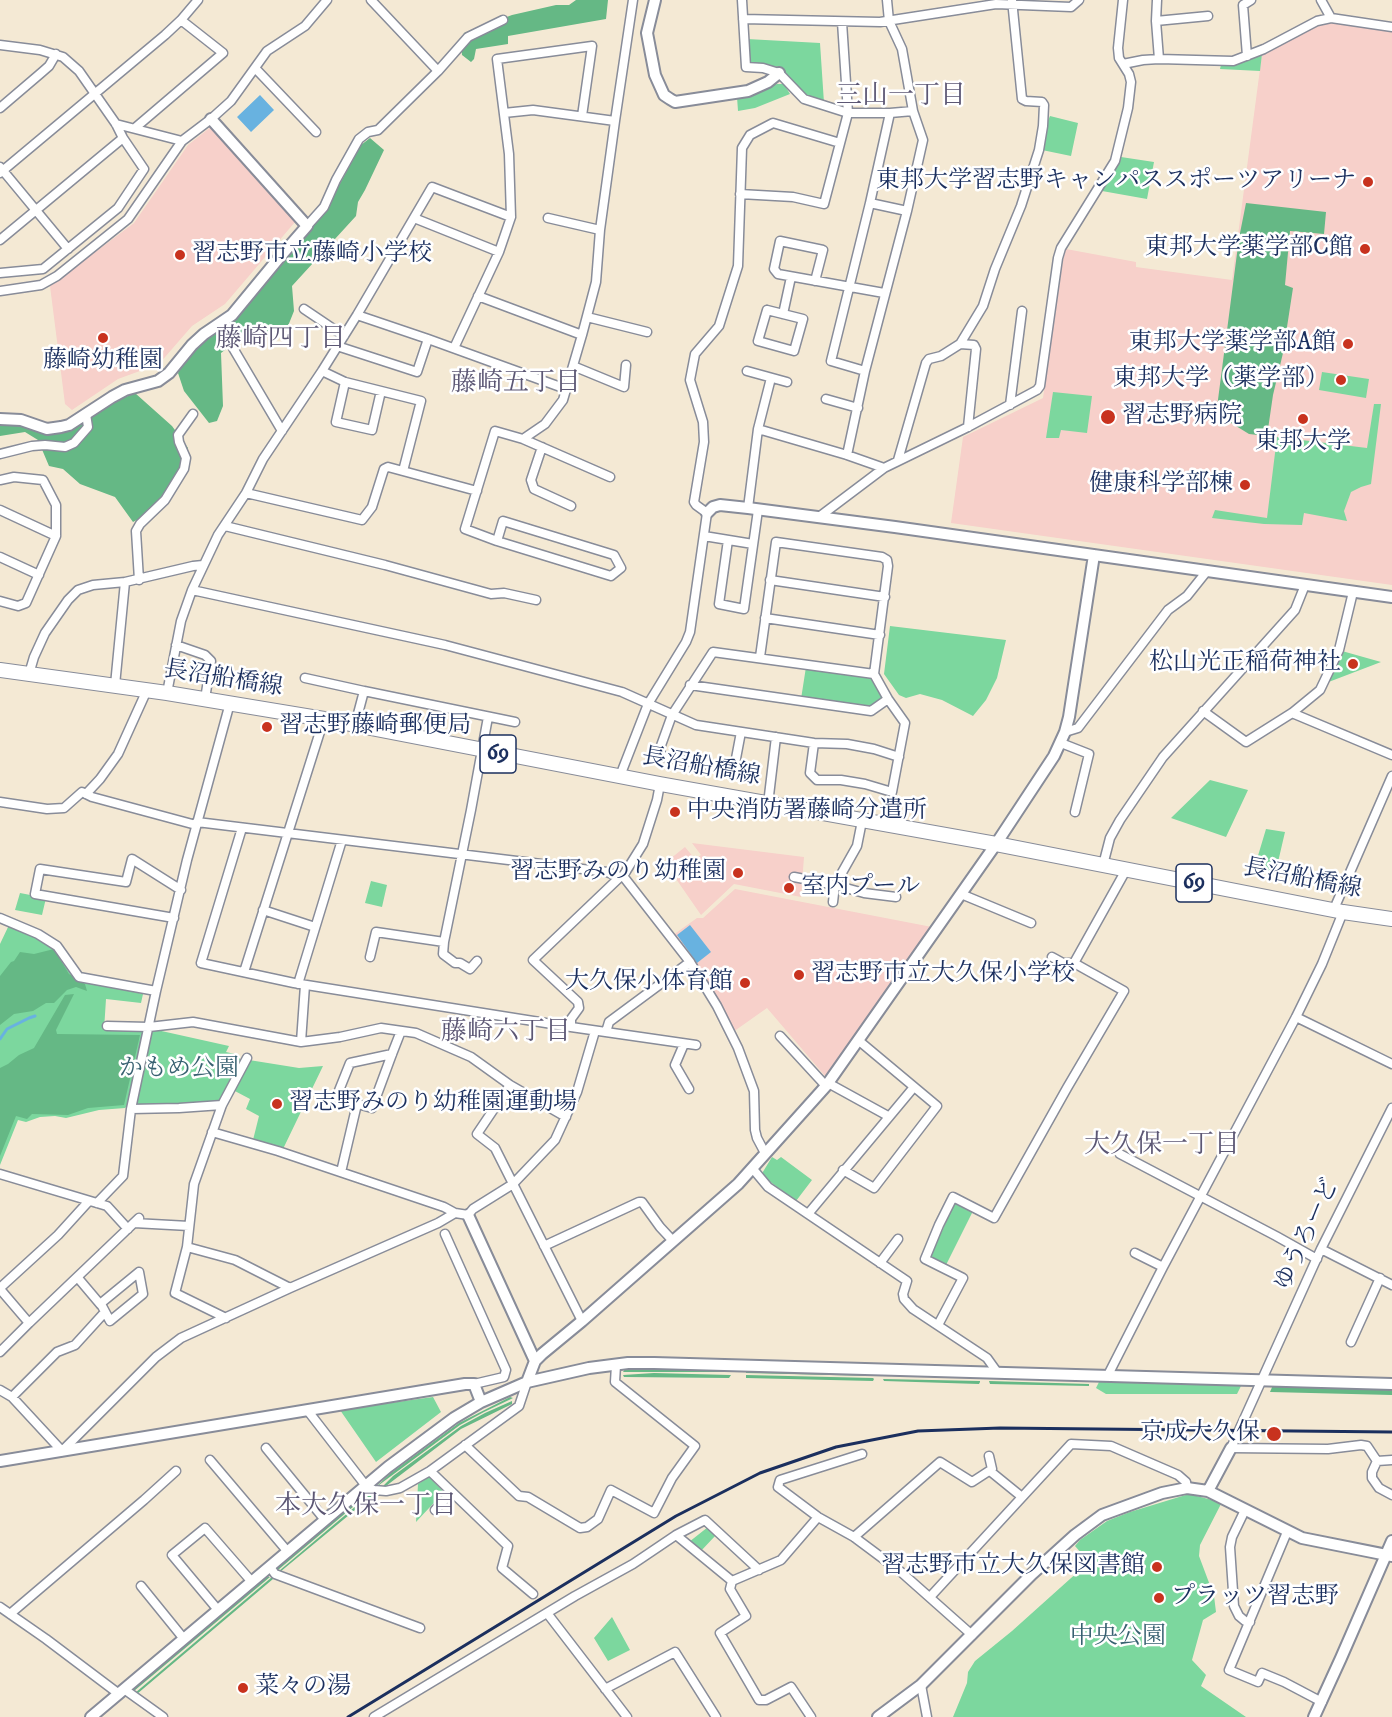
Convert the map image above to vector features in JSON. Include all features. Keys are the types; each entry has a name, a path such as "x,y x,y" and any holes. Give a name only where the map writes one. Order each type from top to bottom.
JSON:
{"main road":[{"name":"長沼船橋線","path":"0,670 115,685 324,719 620,777 996,844 1392,919"}],"street":[{"path":"68,249 1,170 181,20 198,0"},
{"path":"0,291 41,285 57,276 128,219 182,141 231,101 267,51 304,26 327,0"},
{"path":"371,0 438,70"},
{"path":"523,439 545,424 563,400 596,282 600,230 633,0"},
{"path":"655,0 646,33 655,75 664,95 675,102 748,91 768,82 779,73"},
{"path":"742,0 746,67 763,68 779,73 804,99 848,112 913,111"},
{"path":"847,455 865,371 923,140 913,111 902,49 889,21 887,0"},
{"path":"743,19 889,21 1013,2 1071,7 1079,0"},
{"path":"819,517 884,468 968,428 1038,390 1061,248 1115,161 1128,108 1131,82 1119,58 1118,48 1123,0"},
{"path":"1156,0 1159,59"},
{"path":"1247,56 1243,5 1251,0"},
{"path":"1322,0 1331,18"},
{"path":"898,460 926,363 929,359 941,356 960,344 983,306 995,269 1021,206 1039,150 1044,105 1042,102 1022,99 1013,2"},
{"path":"1156,21 1208,16"},
{"path":"1123,64 1159,59 1233,61 1264,49 1317,21 1331,18 1392,27"},
{"path":"135,128 223,53 181,20"},
{"path":"0,419 21,420 47,429 61,428 118,393 158,381 169,373 192,345 232,315 324,207 359,139 368,132 378,130 468,37 503,20"},
{"path":"740,194 792,197 824,204 848,112 842,22"},
{"path":"0,45 63,57 79,71 144,169 118,208 43,269 0,273"},
{"path":"454,348 499,252 511,217 509,154 497,59 592,46 582,116"},
{"path":"0,108 42,74 56,54"},
{"path":"255,68 316,132"},
{"path":"504,112 533,110 615,121"},
{"path":"865,371 831,362 890,113"},
{"path":"211,119 307,226"},
{"path":"707,513 694,502 704,442 703,422 690,380 695,354 719,326 738,266 742,148 750,135 773,123 840,143"},
{"path":"116,124 182,141"},
{"path":"0,240 123,138"},
{"path":"167,693 181,621 192,590 218,535 246,493 263,459 338,346 432,187 511,217"},
{"path":"870,203 907,211"},
{"path":"414,218 499,252"},
{"path":"549,218 600,230"},
{"path":"815,281 822,250 780,241 774,268 778,274 791,277 884,293"},
{"path":"783,314 791,277"},
{"path":"478,296 582,335"},
{"path":"304,309 344,336"},
{"path":"766,310 783,314 803,319 794,351 758,341 766,310"},
{"path":"1010,405 1022,311"},
{"path":"357,315 566,389"},
{"path":"587,317 647,332"},
{"path":"338,346 417,372 428,339"},
{"path":"960,344 974,345 976,349 968,428"},
{"path":"233,348 282,431"},
{"path":"573,366 624,387 626,365"},
{"path":"322,371 345,382 421,401 403,471"},
{"path":"747,371 787,382"},
{"path":"728,540 719,604 744,609 753,544 758,429 771,378"},
{"path":"345,382 336,422 372,430 381,390"},
{"path":"826,399 858,408"},
{"path":"0,454 32,446 65,447 74,443 88,428 86,414"},
{"path":"139,580 136,531 140,524 165,500 184,469 186,458 178,435 193,414"},
{"path":"758,429 884,468"},
{"path":"497,541 503,521 614,555 621,567 611,576 497,541 465,530 495,431 523,439 610,477"},
{"path":"542,447 531,480 534,489 571,506"},
{"path":"246,493 362,519 372,507 384,469 388,467 477,491"},
{"path":"0,491 2,480 14,477 43,480 56,505 57,536 26,603 18,606 0,601"},
{"path":"620,777 648,704 690,632 707,513 713,507 720,505 1392,597"},
{"path":"0,510 57,536"},
{"path":"225,526 491,594 504,593 536,600"},
{"path":"704,536 753,544"},
{"path":"760,657 776,542 882,557 887,560 885,597 874,674 905,723 892,792 841,780 817,780 810,773 814,743"},
{"path":"308,1411 366,1486 374,1490 386,1491 407,1485 430,1471 519,1406 535,1361 674,1241 753,1169 765,1152 827,1085 996,844 1061,743 1069,717 1094,555"},
{"path":"0,557 39,575"},
{"path":"29,674 45,633 68,600 78,590 93,585 139,580 203,565"},
{"path":"1065,732 1078,728 1168,610 1187,596 1207,571"},
{"path":"771,580 885,597"},
{"path":"115,685 125,582"},
{"path":"1103,865 1110,838 1120,820 1163,757 1295,610 1305,585"},
{"path":"192,590 445,645 622,692 696,725 814,743 847,744 899,757"},
{"path":"1203,711 1246,742 1292,713 1320,690 1339,650 1353,592"},
{"path":"765,618 880,635"},
{"path":"176,645 205,655 211,661 205,699"},
{"path":"741,732 734,769 664,757 659,751 672,715 713,652 874,674"},
{"path":"304,678 515,722"},
{"path":"690,685 871,711 888,699"},
{"path":"86,794 118,754 147,690"},
{"path":"355,725 364,691"},
{"path":"29,1323 0,1288 123,1176 131,1109 156,991 187,860 230,703"},
{"path":"1292,713 1392,755"},
{"path":"477,961 470,969 460,963 455,963 443,954 488,717"},
{"path":"243,972 324,719"},
{"path":"768,804 776,737"},
{"path":"1061,743 1089,754 1075,812"},
{"path":"1108,1375 1322,964 1339,910 1392,776"},
{"path":"571,1027 571,1019 579,1008 578,1002 533,960 622,877 643,844 660,784"},
{"path":"0,802 47,809 64,808 82,792 92,797 197,824 607,872 622,877 690,962 717,1006 738,1048 754,1091 755,1130 765,1152"},
{"path":"833,902 835,885 857,846 862,820"},
{"path":"242,828 201,963 301,984 696,1045"},
{"path":"302,1042 301,984 315,927 342,840"},
{"path":"174,918 35,894 40,869 126,882 132,859 181,890"},
{"path":"1074,963 1126,870"},
{"path":"794,877 864,893 896,897"},
{"path":"961,894 1031,923"},
{"path":"263,910 315,927"},
{"path":"0,918 38,934 57,946 78,977 156,991"},
{"path":"370,957 376,932 444,942"},
{"path":"938,1325 963,1278 925,1259 953,1197 994,1218 1124,991 1074,963 1063,963 1052,957"},
{"path":"606,1032 609,1022 690,962"},
{"path":"1296,1017 1392,1064"},
{"path":"107,1026 149,1028 193,1022 302,1042 381,1028 416,1033 471,1057 510,1085 566,1117"},
{"path":"392,1054 350,1063 336,1098 372,1108 401,1031"},
{"path":"468,1215 473,1209 513,1184 555,1140 577,1092 595,1031"},
{"path":"780,1036 827,1085 888,1116"},
{"path":"843,1170 874,1188 937,1106 858,1040"},
{"path":"684,1044 675,1065 689,1089"},
{"path":"226,1318 175,1293 187,1247 194,1184 222,1105 247,1058"},
{"path":"510,1085 477,1134 495,1148 582,1321"},
{"path":"808,1214 914,1087"},
{"path":"341,1172 357,1104"},
{"path":"131,1109 222,1105"},
{"name":"ゆうろーど","path":"1231,1448 1321,1249 1392,1108"},
{"path":"212,1132 278,1151 444,1207 455,1213 468,1215"},
{"path":"1119,1154 1317,1259"},
{"path":"753,1169 768,1187 907,1281 903,1289 904,1299 913,1309 987,1358 997,1372"},
{"path":"0,1174 107,1206 134,1223 189,1226"},
{"path":"544,1246 639,1202 642,1202 660,1227 674,1241"},
{"path":"62,1451 156,1357 181,1338 455,1213"},
{"path":"468,1215 535,1361"},
{"path":"0,1352 134,1223"},
{"path":"0,1461 474,1384 504,1377 506,1370 445,1234"},
{"path":"880,1263 898,1239"},
{"path":"187,1247 235,1260 290,1288"},
{"path":"1321,1249 1392,1285"},
{"path":"1136,1253 1163,1267"},
{"path":"78,1278 100,1304 110,1321 143,1294 138,1272 100,1304"},
{"path":"1351,1342 1380,1278"},
{"path":"12,1397 57,1352 75,1345 105,1312"},
{"path":"91,1717 366,1486 436,1431 481,1402 527,1383 572,1371 654,1363 1392,1384"},
{"path":"465,1445 519,1496 528,1497 580,1528 587,1527 598,1519 611,1490 654,1513 672,1478 695,1446 615,1382 616,1365"},
{"path":"474,1384 481,1402"},
{"path":"0,1390 12,1397 62,1451"},
{"path":"930,1597 1071,1444 1111,1446 1178,1475 1186,1482 1187,1488"},
{"path":"1208,1491 1231,1448 1328,1449 1361,1445 1367,1446 1377,1461"},
{"path":"266,1448 325,1520"},
{"path":"862,1454 780,1480 778,1487 818,1517 854,1537 901,1572 972,1635"},
{"path":"854,1537 940,1462 972,1482 992,1469 989,1456"},
{"path":"210,1460 288,1552"},
{"path":"1377,1461 1392,1460"},
{"path":"1377,1461 1372,1478 1379,1488 1392,1495"},
{"path":"10,1614 176,1471"},
{"path":"430,1471 508,1546 502,1568 533,1594"},
{"path":"990,1471 1022,1497"},
{"path":"878,1717 921,1685 1032,1574 1075,1535 1102,1515 1162,1493 1187,1488 1208,1491 1287,1532 1318,1543 1389,1556"},
{"path":"435,1510 452,1492"},
{"path":"1245,1510 1230,1542 1230,1557 1235,1611 1245,1621 1250,1622"},
{"path":"732,1581 781,1560 818,1517"},
{"path":"374,1717 574,1596 633,1564 676,1535 705,1520 759,1570"},
{"path":"218,1610 172,1555 205,1528 252,1582"},
{"path":"1287,1532 1228,1670 1258,1683 1262,1673 1322,1702"},
{"path":"676,1535 732,1581"},
{"path":"1314,1717 1389,1556 1392,1541"},
{"path":"270,1567 275,1574 420,1628"},
{"path":"732,1581 730,1589 746,1616 720,1633 759,1700 766,1700 791,1687 811,1717"},
{"path":"141,1586 184,1639"},
{"path":"0,1607 121,1692 163,1717"},
{"path":"547,1613 627,1717"},
{"path":"605,1689 675,1652 716,1717"},
{"path":"921,1685 927,1717"}],"shaded area":[{"name":"東邦大学","path":"1332,23 1392,31 1392,585 951,523 963,437 1043,398 1066,249 1136,262 1136,267 1232,280 1262,54 1317,26"},
{"name":"習志野市立藤崎小学校","path":"212,126 295,222 225,304 192,326 159,364 118,379 72,410 65,404 50,286 134,223 188,145"},
{"name":"習志野みのり幼稚園","path":"692,843 804,857 801,897 734,884 701,915 665,863 685,847 695,859 701,855"},
{"name":"習志野市立大久保小学校","path":"735,889 932,927 825,1076 767,1008 733,1032 673,935 697,918 703,918"}],"green space":[{"path":"576,0 608,0 606,19 508,36 508,44 476,49 471,62 462,55 461,42 464,33 512,15 556,5 569,5"},
{"path":"747,39 820,43 824,103 808,97 780,67 752,64 748,60"},
{"path":"1262,54 1260,71 1220,69 1221,65 1233,65"},
{"path":"777,84 784,84 790,94 755,108 738,111 737,97 750,95"},
{"path":"1050,116 1078,123 1071,156 1042,150 1046,125"},
{"path":"370,138 384,150 358,202 356,216 292,286 294,311 288,326 271,336 235,342 221,353 223,406 217,421 209,423 184,391 178,373 186,356 326,209 361,145"},
{"path":"1121,157 1154,162 1147,199 1102,191"},
{"path":"1246,203 1326,212 1324,234 1290,231 1285,285 1293,288 1267,436 1249,434 1216,415 1239,238"},
{"path":"1322,372 1369,379 1366,398 1319,390"},
{"path":"1053,392 1092,396 1087,433 1061,430 1059,438 1046,438"},
{"path":"135,393 172,426 188,448 166,491 144,516 133,522 115,497 80,484 63,469 49,466 38,440 25,432 0,436 0,423 24,424 49,433"},
{"path":"1374,404 1381,404 1371,484 1351,492 1344,511 1347,521 1304,513 1302,525 1264,524 1212,518 1215,510 1267,518 1277,437 1367,448"},
{"path":"890,626 1006,640 997,678 986,700 973,716 942,700 920,694 906,698 899,695 884,674"},
{"path":"1342,651 1381,662 1326,683"},
{"path":"806,667 874,674 885,699 871,709 801,699"},
{"path":"1210,780 1248,790 1226,837 1171,818"},
{"path":"1266,829 1285,832 1275,875 1254,869"},
{"path":"371,881 387,885 382,907 365,903"},
{"path":"20,893 46,898 42,915 15,910"},
{"path":"9,925 35,935 56,948 78,980 143,994 141,1003 106,999 104,1030 145,1032 128,1105 125,1108 99,1110 66,1118 55,1116 40,1117 26,1122 18,1120 0,1165 0,944"},
{"path":"54,949 69,974 85,984 87,991 76,987 67,990 54,1003 46,1003 33,1011 14,1014 0,1025 0,976 20,952 34,954"},
{"path":"74,994 56,1030 57,1034 140,1035 124,1105 88,1108 68,1115 32,1114 27,1119 16,1116 0,1156 0,1068 34,1048 65,995"},
{"name":"かもめ公園","path":"157,1030 229,1046 226,1052 239,1055 241,1063 221,1101 179,1105 138,1105 135,1103 150,1033"},
{"name":"習志野みのり幼稚園運動場","path":"249,1060 299,1068 323,1066 283,1149 253,1140 259,1116 246,1109 250,1099 233,1090"},
{"path":"772,1157 777,1160 781,1157 812,1180 796,1201 761,1175"},
{"path":"955,1203 973,1211 946,1265 930,1257"},
{"path":"625,1369 729,1370 730,1372 623,1372"},
{"path":"746,1371 873,1374 873,1376 746,1373"},
{"path":"654,1373 731,1375 729,1378 624,1377 623,1375"},
{"path":"746,1375 874,1379 873,1381 746,1378"},
{"path":"883,1379 980,1382 979,1384 884,1381"},
{"path":"1100,1380 1241,1386 1237,1394 1106,1394 1096,1388"},
{"path":"989,1381 1089,1384 1089,1386 990,1384"},
{"path":"1273,1385 1392,1390 1392,1395 1270,1392"},
{"path":"433,1397 441,1412 376,1462 340,1410"},
{"path":"510,1397 513,1398 460,1425 378,1485 459,1423"},
{"path":"512,1401 512,1404 461,1429 383,1486 393,1476 461,1426"},
{"path":"429,1477 444,1492 416,1522 418,1484"},
{"name":"中央公園","path":"1189,1494 1221,1504 1200,1545 1199,1556 1214,1596 1216,1612 1203,1620 1192,1660 1206,1675 1201,1686 1246,1717 953,1717 967,1683 968,1672 975,1661 1090,1563 1075,1546 1080,1540 1107,1521"},
{"path":"369,1495 372,1496 279,1571"},
{"path":"366,1496 278,1570 277,1567"},
{"path":"708,1527 716,1535 700,1552 689,1542"},
{"path":"266,1576 270,1577 134,1691 132,1690"},
{"path":"272,1577 273,1579 137,1694 135,1693"},
{"path":"612,1617 630,1650 608,1661 594,1638"}],"water":[{"path":"260,95 274,110 251,132 237,117"},
{"path":"690,925 711,952 697,963 677,935"}],"waterway":[{"path":"0,1039 7,1029 35,1016"}],"railway":[{"path":"348,1717 676,1516 760,1473 836,1447 918,1431 1000,1428 1392,1432"}],"place":[{"name":"東邦大学習志野キャンパススポーツアリーナ","path":"1368,182"},
{"name":"東邦大学薬学部C館","path":"1365,249"},
{"name":"習志野市立藤崎小学校","path":"180,255"},
{"name":"藤崎幼稚園","path":"103,338"},
{"name":"東邦大学薬学部A館","path":"1348,344"},
{"name":"東邦大学（薬学部）","path":"1341,380"},
{"name":"習志野病院","path":"1108,417"},
{"name":"東邦大学","path":"1303,419"},
{"name":"健康科学部棟","path":"1245,485"},
{"name":"松山光正稲荷神社","path":"1353,664"},
{"name":"習志野藤崎郵便局","path":"267,727"},
{"name":"中央消防署藤崎分遣所","path":"675,812"},
{"name":"習志野みのり幼稚園","path":"738,873"},
{"name":"室内プール","path":"789,888"},
{"name":"習志野市立大久保小学校","path":"799,975"},
{"name":"大久保小体育館","path":"745,983"},
{"name":"習志野みのり幼稚園運動場","path":"277,1104"},
{"name":"京成大久保","path":"1274,1434"},
{"name":"習志野市立大久保図書館","path":"1157,1567"},
{"name":"プラッツ習志野","path":"1159,1598"},
{"name":"菜々の湯","path":"243,1688"}],"district":[{"name":"三山一丁目","path":"901,98"},
{"name":"藤崎四丁目","path":"281,341"},
{"name":"藤崎五丁目","path":"516,385"},
{"name":"藤崎六丁目","path":"506,1034"},
{"name":"大久保一丁目","path":"1162,1147"},
{"name":"本大久保一丁目","path":"366,1508"}]}
